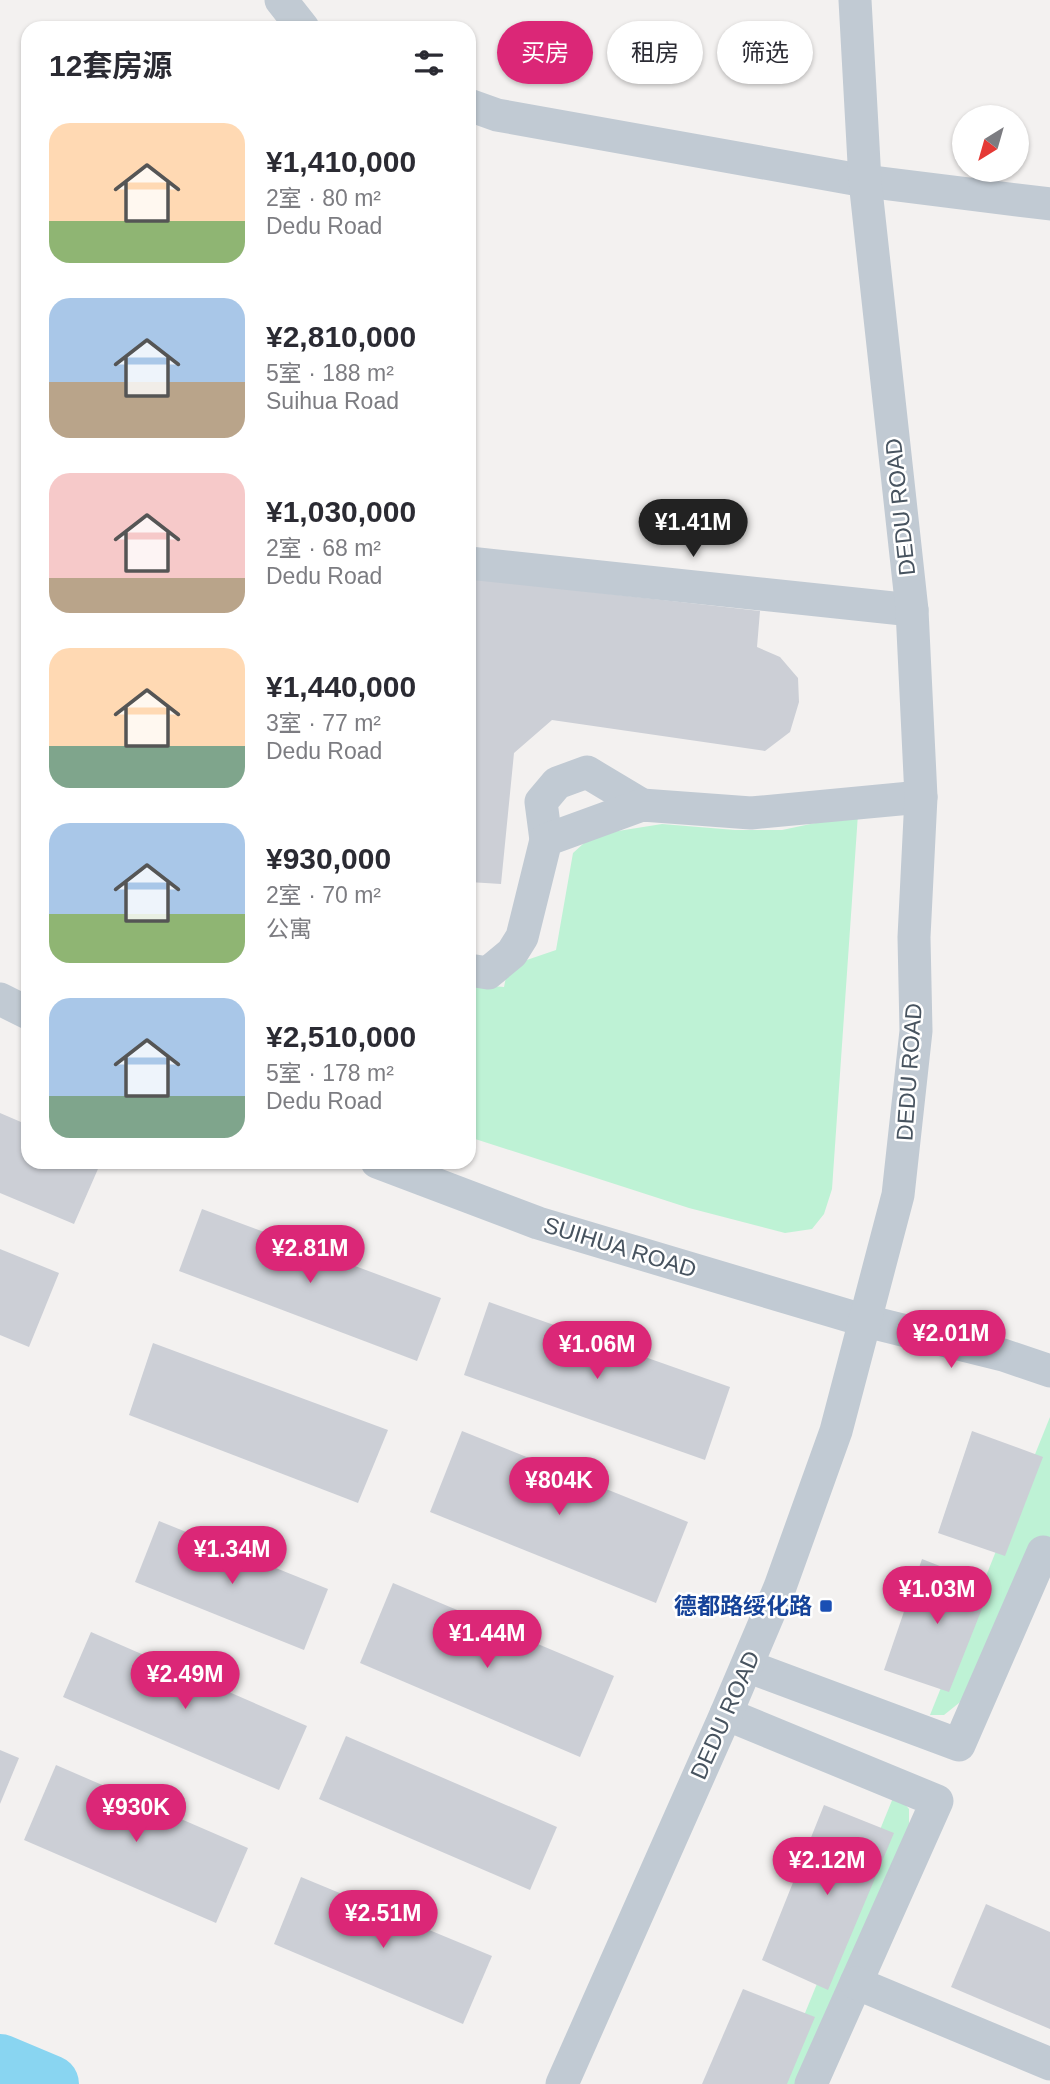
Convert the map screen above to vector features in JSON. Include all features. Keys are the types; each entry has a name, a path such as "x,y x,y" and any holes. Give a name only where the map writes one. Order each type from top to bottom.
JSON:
{"street":[{"path":"281,0 298,21"},
{"name":"DEDU ROAD","path":"562,2084 780,1587 836,1431 898,1195 916,1031 914,937 921,797 912,610 865,181 855,0"},
{"path":"476,108 497,115 865,181 1050,204"},
{"path":"476,564 912,610"},
{"path":"476,971 488,973 512,953 522,937 546,839 541,802 557,783 587,772 642,805"},
{"path":"546,839 642,805 751,813 921,797"},
{"path":"0,999 21,1010"},
{"name":"SUIHUA ROAD","path":"395,1169 538,1223 866,1321 1003,1355 1050,1371"},
{"path":"747,1666 959,1745 1043,1552 1050,1555"},
{"path":"726,1714 937,1801 811,2084"},
{"path":"856,1983 1050,2064"}],"green space":[{"path":"858,814 832,1189 824,1214 812,1229 785,1233 689,1208 476,1139 476,985 504,987 507,972 518,963 556,950 573,853 593,835 662,824 735,830 782,830"},
{"path":"1050,1417 1050,1548 969,1695 944,1715 930,1715"},
{"path":"895,1793 909,1809 909,1845 806,2084 776,2084"}],"building":[{"path":"476,579 760,611 757,647 780,657 798,678 799,702 790,732 765,751 552,720 514,753 501,884 476,882"},
{"path":"0,1113 21,1122 21,1169 98,1169 74,1224 0,1193"},
{"path":"202,1209 441,1298 417,1361 179,1271"},
{"path":"0,1249 59,1273 29,1347 0,1335"},
{"path":"489,1302 730,1387 705,1460 464,1375"},
{"path":"153,1343 388,1430 358,1503 129,1415"},
{"path":"462,1431 688,1522 656,1603 430,1512"},
{"path":"972,1431 1043,1457 1005,1556 938,1533"},
{"path":"159,1521 328,1589 304,1650 135,1582"},
{"path":"922,1559 991,1586 949,1692 884,1670"},
{"path":"393,1583 614,1676 580,1757 360,1663"},
{"path":"91,1632 307,1726 279,1790 63,1697"},
{"path":"346,1736 557,1827 530,1890 319,1799"},
{"path":"0,1750 19,1758 0,1804"},
{"path":"56,1765 248,1848 216,1923 24,1840"},
{"path":"824,1805 894,1833 828,1990 762,1960"},
{"path":"301,1877 492,1956 463,2024 274,1944"},
{"path":"986,1904 1050,1932 1050,2029 951,1987"},
{"path":"743,1989 815,2017 787,2084 702,2084"}],"waterway":[{"path":"0,2063 50,2084"}],"place":[{"name":"德都路绥化路","path":"826,1606"}]}
